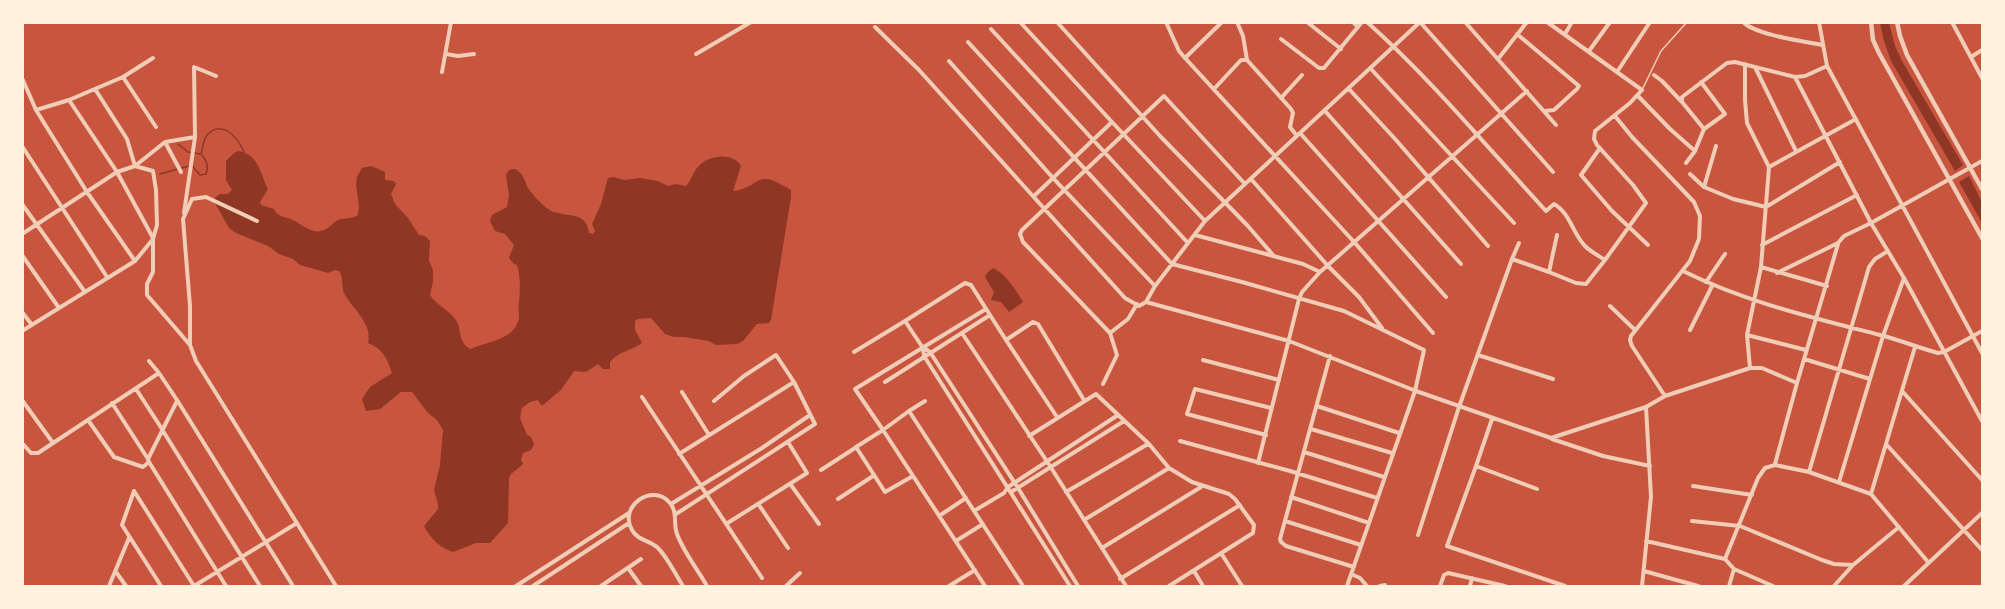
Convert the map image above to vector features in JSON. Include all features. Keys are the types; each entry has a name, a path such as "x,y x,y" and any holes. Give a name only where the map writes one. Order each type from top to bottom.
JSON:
{"street":[{"path":"442,72 451,22"},
{"path":"696,54 752,22"},
{"path":"1020,22 1205,221"},
{"path":"1057,22 1273,255"},
{"path":"1166,22 1179,51 1185,58 1355,243 1433,333"},
{"path":"1185,58 1222,22"},
{"path":"1237,22 1243,36 1247,60 1293,113 1290,127 1380,221 1446,297"},
{"path":"1306,22 1341,49"},
{"path":"1281,39 1319,68 1324,68 1360,25 1353,22"},
{"path":"1367,22 1395,47 1477,133 1546,211 1554,204 1556,205 1566,215 1585,246 1605,260"},
{"path":"1146,302 1155,286 1205,221 1420,22 1552,172"},
{"path":"1465,22 1556,125"},
{"path":"1498,59 1527,22"},
{"path":"1512,259 1582,285 1589,281 1645,206 1645,199 1594,139 1595,131 1638,96 1642,90 1547,22"},
{"path":"1565,34 1572,22"},
{"path":"1589,51 1610,22"},
{"path":"1617,72 1650,22"},
{"path":"1743,22 1751,28 1822,45"},
{"path":"1819,22 1827,66 1983,353"},
{"path":"1871,22 1873,40 1879,53 1983,238"},
{"path":"1897,22 1907,55 1969,169 1983,189"},
{"path":"1952,24 1983,78"},
{"path":"875,27 928,81 1125,298 1138,305"},
{"path":"991,29 1188,243"},
{"path":"1517,34 1578,86 1554,110 1545,111"},
{"path":"968,42 1172,264 1344,312 1383,329 1425,352 1415,391 1354,567 1354,576 1347,586"},
{"path":"1971,57 1983,50"},
{"path":"447,54 458,56 474,54"},
{"path":"36,110 69,100 123,77 153,58"},
{"path":"1214,89 1241,60 1247,60"},
{"path":"949,61 1053,178 1155,286"},
{"path":"1682,102 1683,95 1727,63 1736,62 1795,77 1805,76 1827,66"},
{"path":"1745,64 1747,123 1769,167 1761,267 1747,334 1750,368"},
{"path":"1754,66 1796,151"},
{"path":"190,345 190,306 183,219 195,137 194,67 216,76"},
{"path":"1371,69 1514,223"},
{"path":"1281,98 1302,75"},
{"path":"1654,75 1682,102 1704,129"},
{"path":"123,77 156,127"},
{"path":"1795,77 1871,223 1983,421"},
{"path":"22,78 36,110 87,192 135,261"},
{"path":"1686,162 1695,151 1704,129 1725,114 1701,82"},
{"path":"95,89 127,139 135,166"},
{"path":"1349,89 1488,246"},
{"path":"1258,463 1266,435 1270,408 1302,292 1320,272 1527,91"},
{"path":"1103,384 1117,355 1110,333 1021,238 1022,230 1164,96 1245,184"},
{"path":"1638,96 1695,151"},
{"path":"22,102 31,100"},
{"path":"69,100 117,172 153,238"},
{"path":"1325,111 1461,264"},
{"path":"1615,116 1698,208 1701,216 1699,239 1683,271 1635,330 1630,340 1665,396"},
{"path":"1769,167 1856,119"},
{"path":"1034,196 1112,122"},
{"path":"22,234 117,172 135,166 165,142 195,137"},
{"path":"165,142 181,172"},
{"path":"22,146 107,277"},
{"path":"1704,188 1716,146"},
{"path":"1600,148 1581,175 1628,227 1648,245"},
{"path":"1777,273 1838,243 1844,236 1983,161"},
{"path":"1690,174 1704,188 1733,199 1766,207 1840,162"},
{"path":"135,166 153,171 156,190 157,225 153,238 153,272 147,284 147,295 190,345 196,361 336,586"},
{"path":"1251,178 1328,267 1359,297 1383,329"},
{"path":"1762,245 1857,195"},
{"path":"183,219 192,199 206,196 258,221"},
{"path":"22,204 85,292"},
{"path":"1195,235 1273,255 1320,272"},
{"path":"1549,272 1557,235"},
{"path":"22,331 135,261 153,238"},
{"path":"1418,535 1459,407 1519,243"},
{"path":"1775,465 1803,359 1827,286 1838,243"},
{"path":"1809,472 1871,262 1888,251"},
{"path":"1706,282 1725,254"},
{"path":"22,255 59,308"},
{"path":"1761,267 1827,286"},
{"path":"1683,271 1713,285 1754,299 1938,353 1983,331"},
{"path":"1839,482 1883,336 1904,278"},
{"path":"854,352 966,283 971,285 1057,418"},
{"path":"1690,330 1713,285"},
{"path":"1110,333 1128,319 1138,305 1146,302 1289,341 1492,419 1603,456 1650,466"},
{"path":"1610,306 1635,330"},
{"path":"985,586 855,389 986,309"},
{"path":"22,312 32,325"},
{"path":"885,382 990,315"},
{"path":"905,321 923,348 930,352 1078,586"},
{"path":"1006,340 1034,322 1038,324 1084,400"},
{"path":"962,333 1126,586"},
{"path":"1747,334 1806,350"},
{"path":"1871,494 1915,347"},
{"path":"923,348 924,356 1070,586"},
{"path":"675,514 814,424 794,382 776,355 744,376 714,401"},
{"path":"1478,355 1553,379"},
{"path":"1330,356 1297,474 1281,542 1286,546 1354,567"},
{"path":"1803,359 1870,379"},
{"path":"1203,360 1279,380"},
{"path":"149,361 177,400 293,586"},
{"path":"1551,438 1646,407 1665,396 1750,368 1762,368 1797,383"},
{"path":"22,444 31,453 38,453 159,373"},
{"path":"679,454 794,382"},
{"path":"136,388 260,586"},
{"path":"1266,435 1187,414 1195,389 1270,408"},
{"path":"1901,390 1983,480"},
{"path":"682,393 709,435"},
{"path":"1029,436 1095,394 1149,444 1169,468 1186,480 1229,494 1240,505 1254,525 1254,533 1169,586"},
{"path":"642,397 762,578"},
{"path":"22,400 53,442"},
{"path":"88,420 114,458 143,467 149,461 177,400"},
{"path":"820,470 924,401"},
{"path":"112,404 226,586"},
{"path":"1317,406 1399,433"},
{"path":"1642,586 1652,497 1646,407"},
{"path":"909,411 1023,586"},
{"path":"671,504 762,448 810,415"},
{"path":"1004,493 1008,487 1046,461 1118,415"},
{"path":"1492,419 1447,546 1564,586"},
{"path":"974,511 1004,493 1012,492 1124,421"},
{"path":"1311,429 1392,453"},
{"path":"726,524 791,485 808,472 788,441"},
{"path":"1180,441 1377,498"},
{"path":"1066,492 1149,444"},
{"path":"1886,444 1983,550"},
{"path":"855,448 885,492 913,476"},
{"path":"1304,452 1384,477"},
{"path":"1725,559 1758,478 1765,468 1775,465 1809,472 1871,494 1928,562"},
{"path":"1476,466 1537,489"},
{"path":"1084,520 1169,468"},
{"path":"838,499 873,476"},
{"path":"791,485 819,524"},
{"path":"1102,548 1201,486"},
{"path":"1693,486 1752,495"},
{"path":"161,586 122,525 134,491 194,586 297,523"},
{"path":"683,586 657,546 639,539 629,524 632,505 647,495 657,495 671,504 675,514 676,533 707,586"},
{"path":"1291,497 1369,523"},
{"path":"939,516 966,498"},
{"path":"759,505 788,548"},
{"path":"1120,579 1240,505"},
{"path":"516,586 629,513"},
{"path":"1904,586 1983,513"},
{"path":"1285,520 1361,545"},
{"path":"1692,521 1740,526 1822,560 1834,564 1853,565"},
{"path":"533,586 629,524"},
{"path":"956,542 984,524"},
{"path":"1834,586 1853,565 1899,527"},
{"path":"109,586 129,538"},
{"path":"1646,541 1725,559 1734,569 1773,586"},
{"path":"1221,553 1242,586"},
{"path":"601,586 641,559"},
{"path":"628,568 641,586"},
{"path":"1730,586 1734,569"},
{"path":"949,586 975,570"},
{"path":"1194,571 1203,586"},
{"path":"1644,571 1698,586"},
{"path":"116,572 126,586"},
{"path":"786,586 800,573"},
{"path":"1440,586 1444,575 1448,573 1505,586"},
{"path":"1354,576 1367,586"},
{"path":"1470,586 1472,578"}],"lane":[{"path":"1642,90 1661,51 1687,22"}],"shaded area":[{"path":"1880,23 1889,23 1902,61 1963,165 1955,171 1891,61"},
{"path":"238,151 255,160 261,171 268,189 260,202 261,205 274,209 280,215 314,231 323,230 339,220 358,215 356,185 362,168 371,166 385,172 385,180 394,181 396,184 391,194 395,204 419,235 425,236 430,241 429,261 433,270 433,281 430,295 455,319 462,340 471,349 500,339 513,331 519,317 519,275 517,265 509,258 514,245 505,234 495,231 490,221 492,215 507,207 509,195 506,175 509,170 515,169 520,173 530,191 548,209 579,217 587,225 589,233 593,234 595,231 592,224 601,204 608,178 624,180 640,178 658,181 668,186 675,184 686,186 703,162 715,157 727,157 741,166 733,191 764,179 774,181 791,190 771,320 769,323 757,324 743,341 737,344 716,345 709,341 665,334 651,318 635,321 635,330 642,343 614,358 610,362 610,369 603,369 598,364 586,372 574,371 561,390 543,405 538,400 522,408 520,418 527,435 531,437 534,444 531,450 523,453 521,460 523,464 509,478 508,523 490,543 476,543 453,552 436,542 424,526 438,509 434,490 440,465 443,430 412,392 401,392 380,409 366,411 362,399 370,387 392,373 384,355 368,343 369,336 365,323 344,293 339,271 328,273 300,265 293,259 229,228 215,203 215,198 220,194 228,194 232,190 226,180 226,161"},
{"path":"1969,176 1982,202 1982,223 1959,182"},
{"path":"993,268 1014,287 1023,302 1009,312 1001,302 991,300 994,292 985,277"}],"waterway":[{"path":"178,144 188,152 201,154 207,135 219,129 234,136 244,152"},
{"path":"193,167 200,175 206,174 207,164 202,155"},
{"path":"160,174 189,166"}]}
